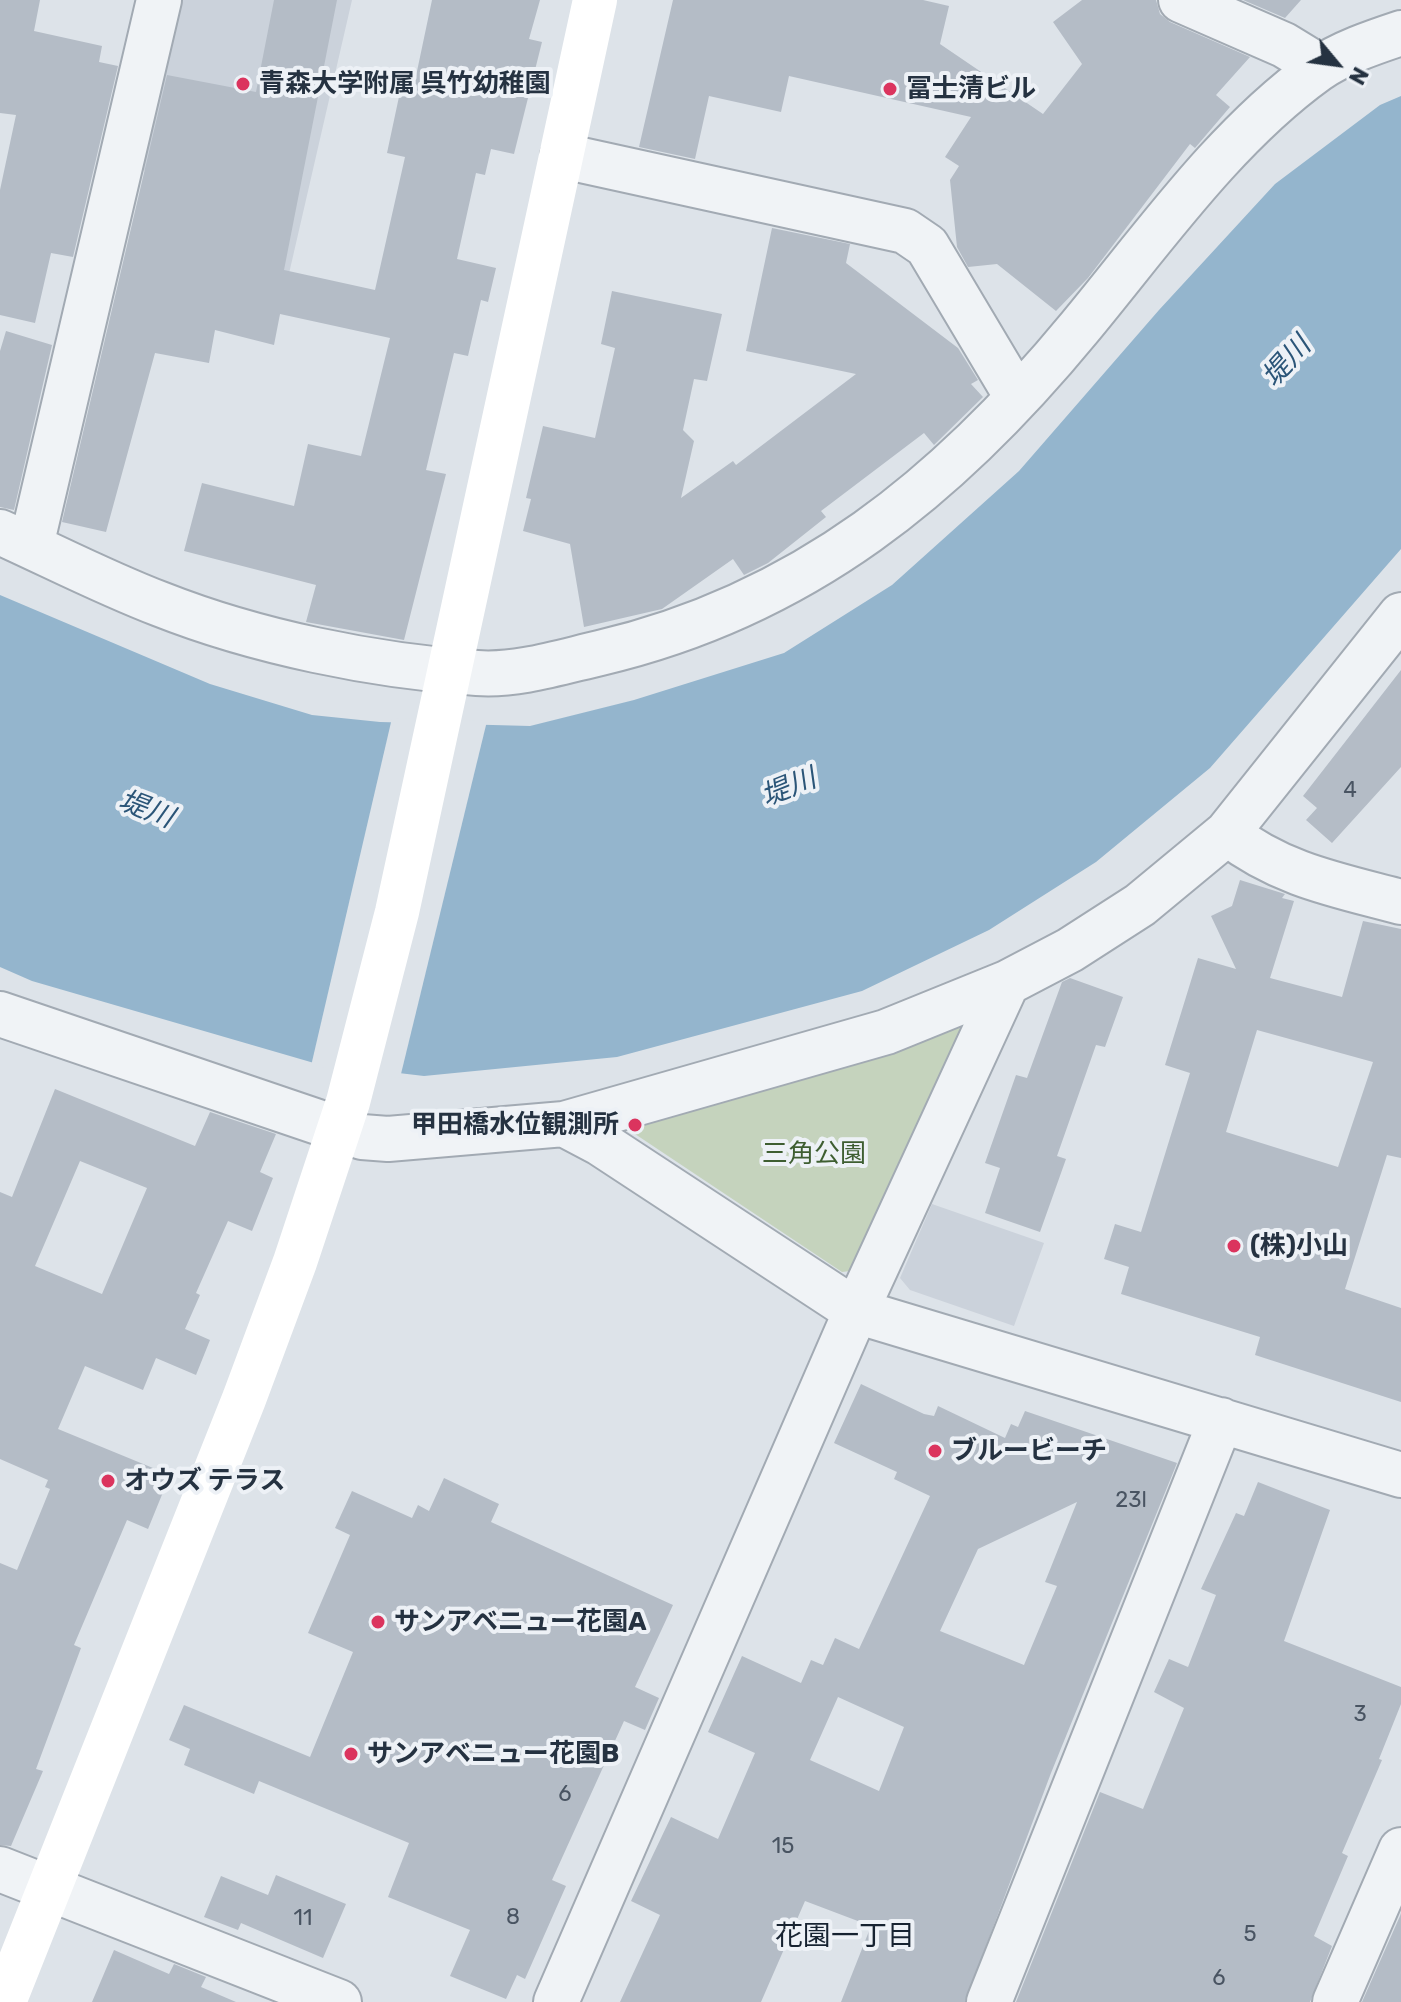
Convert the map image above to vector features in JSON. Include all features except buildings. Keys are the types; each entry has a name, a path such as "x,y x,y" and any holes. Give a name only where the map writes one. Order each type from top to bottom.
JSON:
{"street":[{"path":"159,0 16,539 162,605 214,623 282,642 447,679 523,670 644,643 709,620 780,589 879,527 1017,397 1232,147 1320,67 1401,33"},
{"path":"4,2002 244,1399 344,1116 397,912 595,0"},
{"path":"1181,0 1284,45 1320,67"},
{"path":"563,156 905,231 917,237 927,246 1017,397"},
{"path":"0,1014 344,1116 388,1139 564,1124 886,1032 1007,983 1070,950 1140,905 1227,833 1401,615"},
{"path":"1227,833 1265,860 1292,873 1401,902"},
{"path":"556,2002 856,1311 1007,983"},
{"path":"564,1124 600,1143 856,1311 1401,1475"},
{"path":"989,2002 1221,1420"},
{"path":"1335,2002 1401,1850"},
{"path":"0,1869 292,1994 339,2002"}],"shaded area":[{"name":"青森大学附属 呉竹幼稚園","path":"172,0 352,0 279,317 188,297 213,187 134,168"},
{"path":"932,1204 1044,1243 1014,1326 910,1290 900,1278"}],"green space":[{"name":"三角公園","path":"952,1021 961,1027 959,1036 850,1271 842,1272 620,1124"}],"water":[{"name":"堤川","path":"1401,96 1401,549 1210,768 1096,862 989,930 862,991 617,1057 424,1076 314,1063 32,981 0,967 0,595 210,684 312,715 380,722 530,726 634,700 784,653 892,585 1019,471 1159,310 1275,184 1380,105"}],"pier":[{"path":"392,718 487,721 400,1078 311,1066"}],"place":[{"name":"青森大学附属 呉竹幼稚園","path":"243,84"},
{"name":"冨士清ビル","path":"890,89"},
{"name":"甲田橋水位観測所","path":"635,1125"},
{"name":"(株)小山","path":"1234,1246"},
{"name":"ブルービーチ","path":"935,1451"},
{"name":"オウズ テラス","path":"108,1481"},
{"name":"サンアベニュー花園A","path":"378,1622"},
{"name":"サンアベニュー花園B","path":"351,1754"}],"district":[{"name":"花園一丁目","path":"845,1937"}]}
